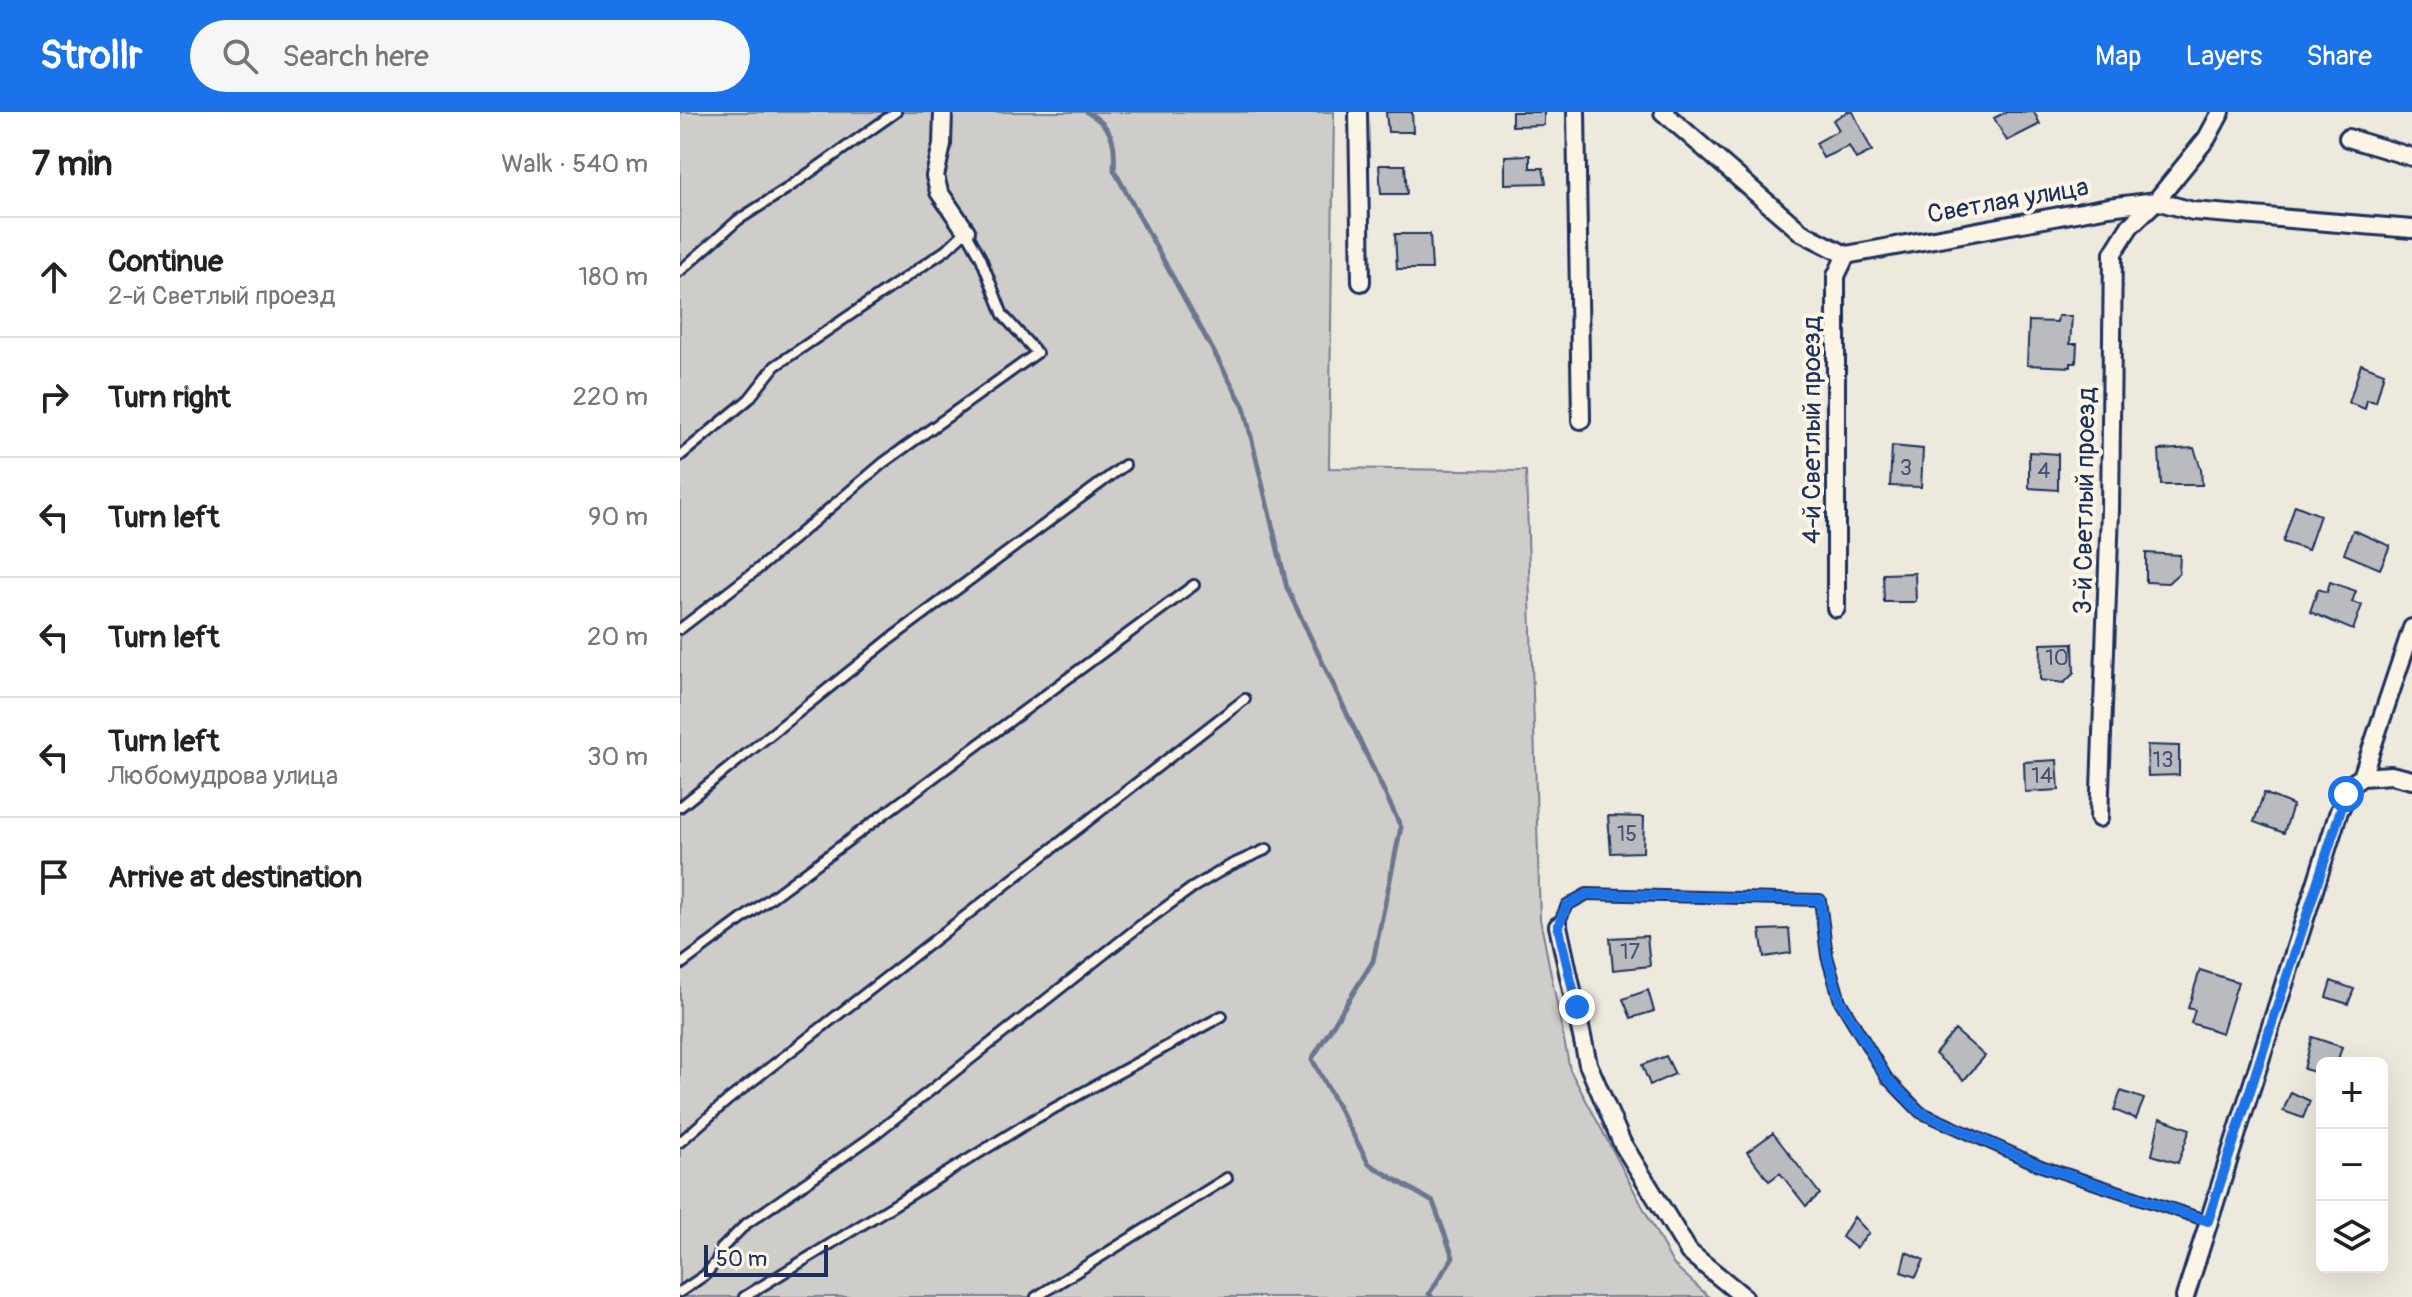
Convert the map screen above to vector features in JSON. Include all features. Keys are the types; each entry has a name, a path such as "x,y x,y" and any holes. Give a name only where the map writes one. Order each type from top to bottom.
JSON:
{"street":[{"path":"943,112 942,145 935,176 939,192 966,231"},
{"path":"1358,112 1361,282"},
{"path":"1576,112 1581,420"},
{"path":"1663,112 1801,232 1846,255"},
{"name":"3-й Светлый проезд","path":"2099,818 2110,510 2113,253 2130,226 2156,201 2207,138 2221,112"},
{"path":"2348,138 2412,157"},
{"name":"Светлая улица","path":"1846,255 2156,201 2193,211 2412,229"},
{"name":"4-й Светлый проезд","path":"1836,608 1836,276 1846,255"},
{"path":"2362,777 2412,628"},
{"path":"2185,1297 2339,811 2353,783 2362,777 2391,775 2412,780"},
{"path":"1558,926 1588,1064 1622,1143 1689,1252 1744,1297"}],"lane":[{"path":"680,271 738,220 896,112"},
{"path":"680,456 749,399 775,366 946,250 966,231 981,258 1003,315 1037,353 883,463 758,569 680,629"},
{"path":"680,807 890,639 1125,465"},
{"path":"680,965 1194,585"},
{"path":"680,1142 740,1090 1245,699"},
{"path":"680,1292 705,1275 716,1262 721,1249 746,1224 870,1138 1141,925 1192,888 1231,865 1267,849"},
{"path":"1558,926 1567,905 1587,894 1820,900 1827,956 1840,1001 1886,1077 1920,1112 2041,1166 2208,1221"},
{"path":"744,1297 1031,1121 1222,1016"},
{"path":"1036,1297 1227,1178"}],"shaded area":[{"path":"680,112 1334,112 1329,468 1526,471 1540,919 1570,1070 1673,1264 1709,1297 680,1297"}],"building":[{"path":"1386,112 1412,112 1413,132 1388,132"},
{"path":"1512,112 1544,112 1544,125 1512,126"},
{"path":"1853,112 1872,151 1856,159 1849,146 1823,158 1816,143 1839,130 1833,120"},
{"path":"2006,112 2034,112 2040,124 2007,141 1994,118"},
{"path":"1530,155 1530,168 1543,168 1546,183 1505,184 1505,156"},
{"path":"1379,165 1405,165 1407,194 1381,194"},
{"path":"1395,234 1430,234 1432,269 1397,269"},
{"path":"2058,316 2072,316 2070,344 2077,344 2076,363 2071,363 2071,367 2027,365 2029,321 2057,322"},
{"path":"2361,364 2384,373 2376,402 2367,400 2365,409 2349,403"},
{"path":"1892,446 1923,449 1921,487 1890,486"},
{"path":"2194,448 2201,469 2202,485 2161,485 2159,450"},
{"path":"2029,452 2058,454 2058,490 2029,488"},
{"path":"2295,505 2320,515 2308,550 2283,542"},
{"path":"2353,530 2390,546 2380,569 2344,554"},
{"path":"2146,553 2180,555 2179,573 2168,583 2146,582"},
{"path":"1915,573 1916,602 1884,602 1883,574"},
{"path":"2330,582 2356,591 2352,602 2362,605 2353,630 2310,612 2318,589 2327,592"},
{"path":"2073,643 2074,673 2064,683 2040,680 2041,644"},
{"path":"2147,745 2179,746 2179,775 2148,776"},
{"path":"2057,760 2059,790 2025,792 2024,762"},
{"path":"2264,793 2293,805 2284,833 2254,822"},
{"path":"1608,816 1644,817 1643,852 1611,853"},
{"path":"1789,929 1791,953 1764,957 1760,930"},
{"path":"1647,936 1650,966 1613,970 1610,938"},
{"path":"2200,970 2238,982 2222,1033 2191,1023 2195,1010 2188,1008"},
{"path":"2331,981 2354,989 2348,1004 2326,997"},
{"path":"1648,990 1654,1011 1631,1018 1623,999"},
{"path":"1955,1030 1985,1056 1964,1080 1935,1054"},
{"path":"2312,1037 2342,1047 2339,1057 2316,1057 2316,1072 2304,1069"},
{"path":"1666,1056 1675,1074 1650,1085 1642,1065"},
{"path":"2121,1091 2144,1099 2136,1119 2114,1110"},
{"path":"2291,1092 2310,1101 2303,1118 2283,1111"},
{"path":"2160,1118 2190,1129 2178,1163 2152,1155"},
{"path":"1773,1133 1820,1194 1806,1206 1780,1173 1769,1181 1747,1152"},
{"path":"1854,1217 1869,1233 1856,1248 1842,1237"},
{"path":"1906,1252 1924,1260 1916,1277 1901,1272"}],"waterway":[{"path":"1087,112 1102,123 1111,136 1114,170 1244,407 1287,588 1401,827 1373,961 1312,1059 1369,1164 1433,1202 1453,1257 1429,1294 1432,1297"}],"route":[{"path":"1577,1007 1558,926 1567,905 1587,894 1820,900 1827,956 1840,1001 1886,1077 1920,1112 2041,1166 2208,1221 2346,794"}]}
